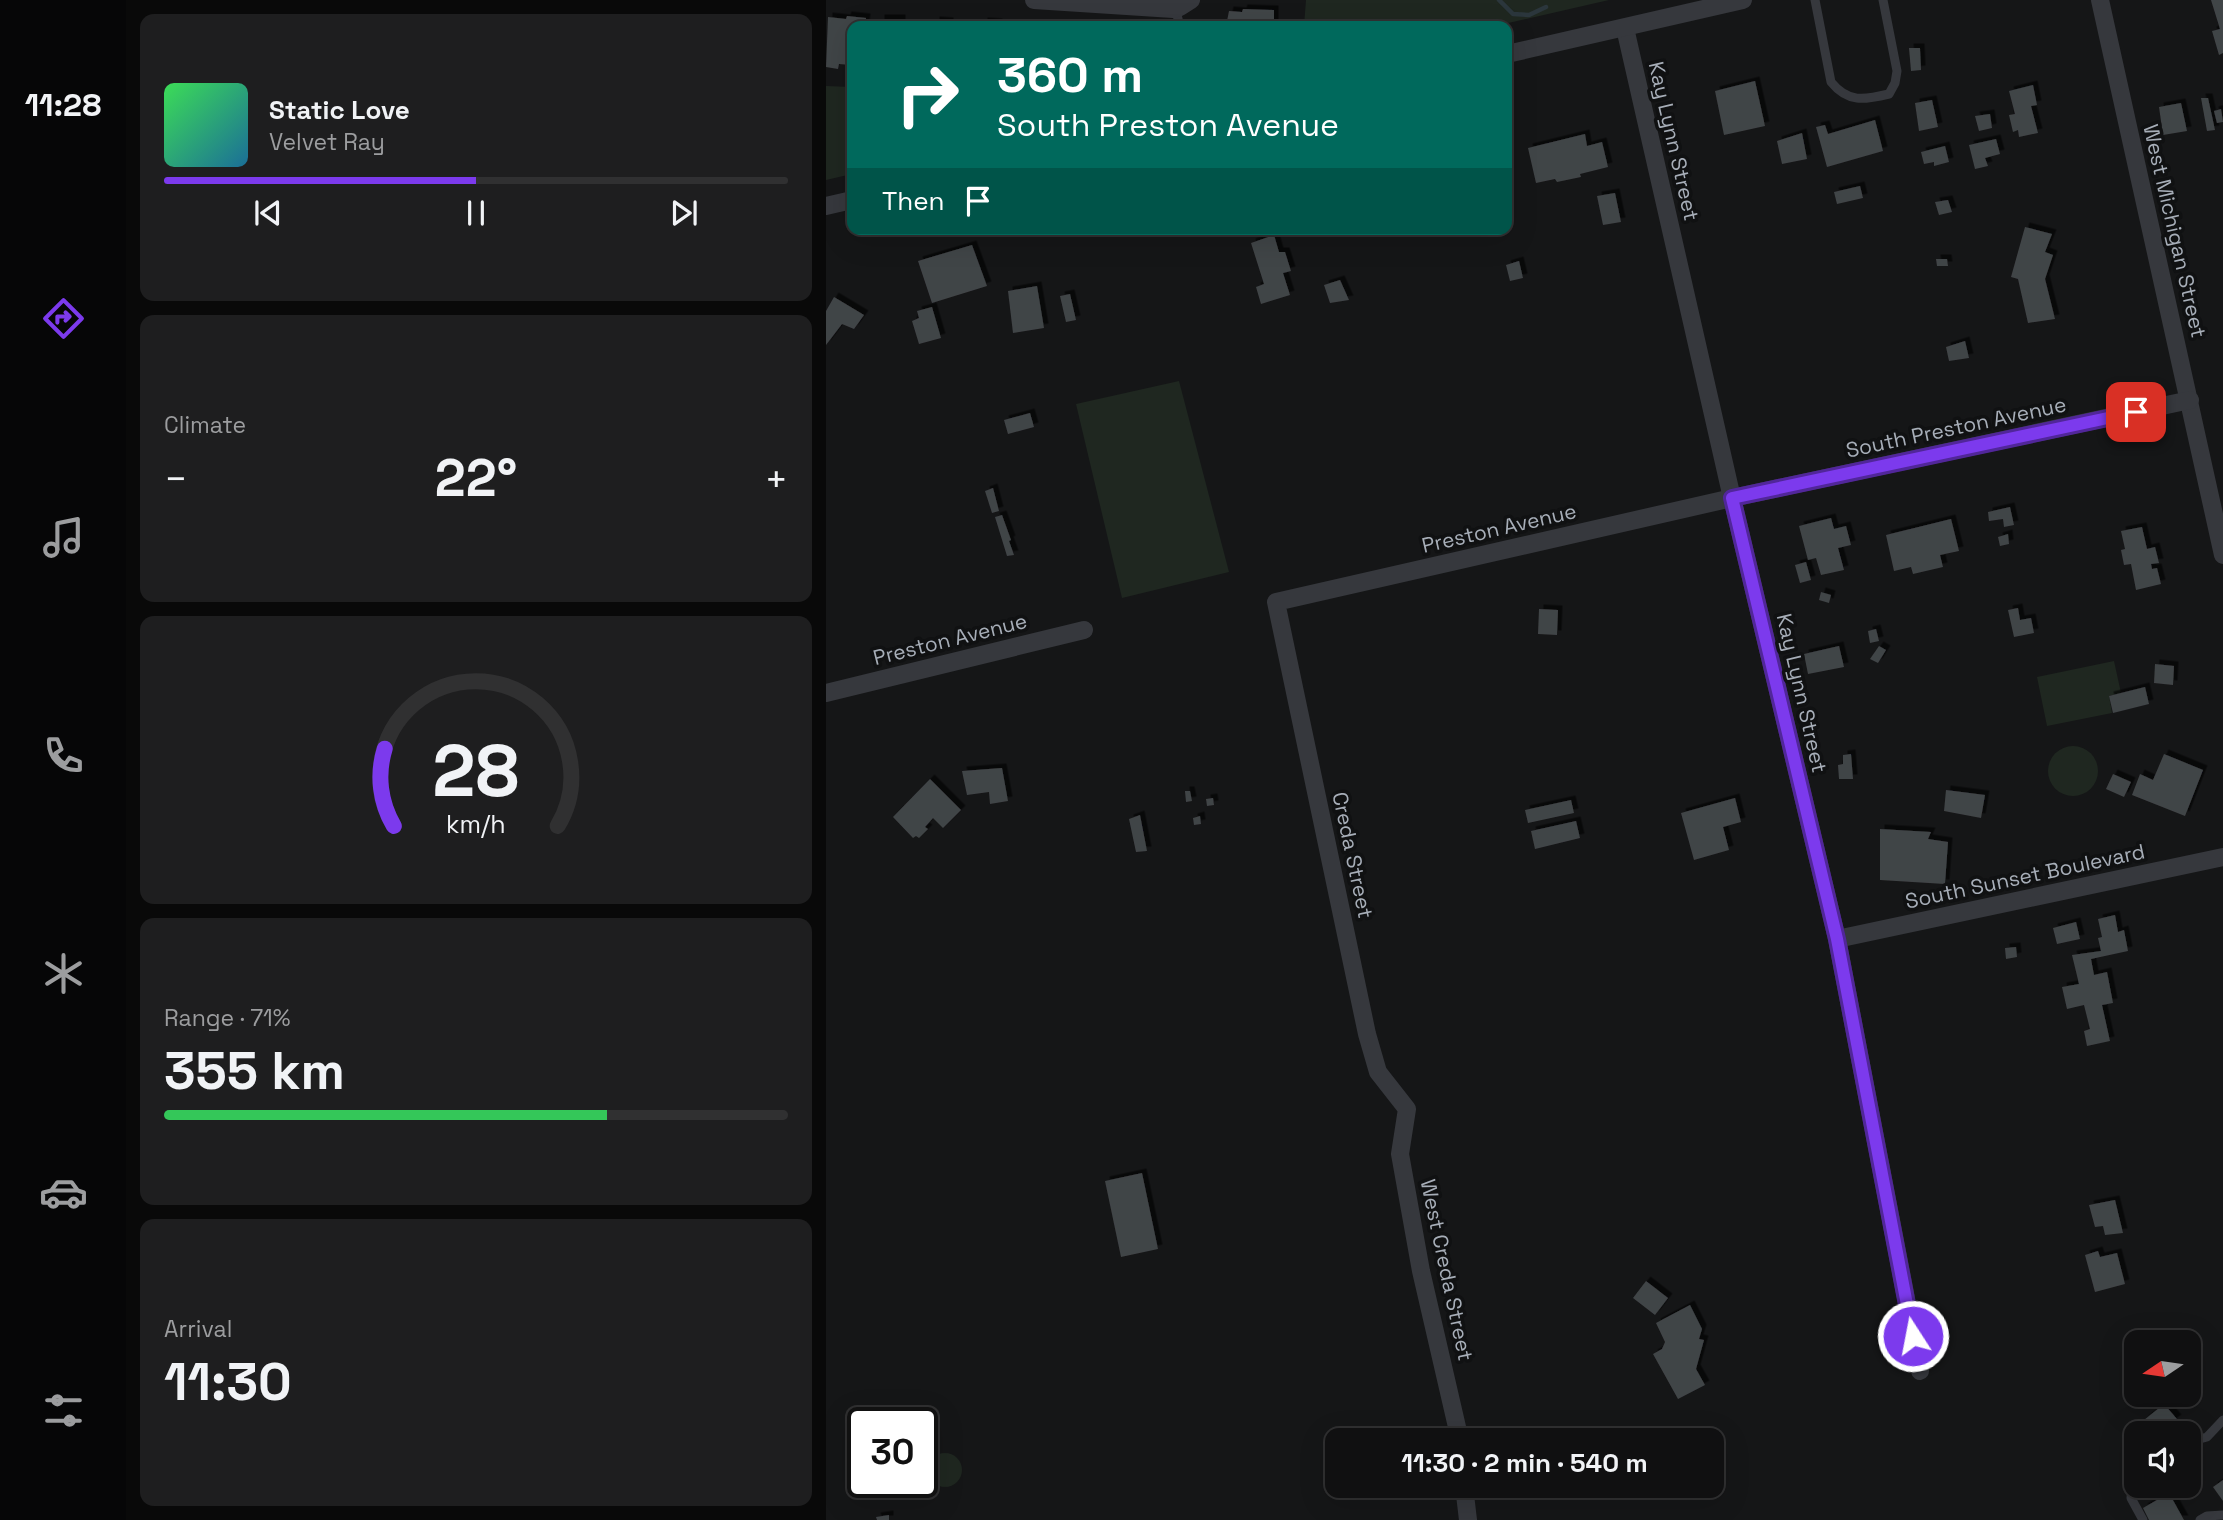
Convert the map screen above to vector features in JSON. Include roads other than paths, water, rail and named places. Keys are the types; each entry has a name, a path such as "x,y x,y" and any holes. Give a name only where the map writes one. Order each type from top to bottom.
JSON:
{"street":[{"path":"1034,0 1187,6"},
{"path":"1512,53 1743,0"},
{"name":"West Michigan Street","path":"2100,0 2223,555"},
{"name":"Kay Lynn Street","path":"1625,28 1732,498 1837,939 1920,1371"},
{"path":"826,206 847,201"},
{"name":"South Preston Avenue","path":"1732,498 2189,400"},
{"name":"Preston Avenue","path":"1276,602 1732,498"},
{"name":"Creda Street","path":"1276,602 1367,1034 1378,1072 1407,1109"},
{"name":"Preston Avenue","path":"826,693 1084,630"},
{"name":"South Sunset Boulevard","path":"1837,939 2223,857"},
{"name":"West Creda Street","path":"1407,1109 1400,1154 1421,1271 1457,1428"},
{"path":"1465,1498 1468,1520"}],"lane":[{"path":"1815,0 1831,82 1851,99 1889,94 1895,83 1897,71 1883,0"},
{"path":"2201,1439 2207,1437 2223,1420"},
{"path":"2131,1498 2143,1520"},
{"path":"2200,1520 2207,1516 2223,1515"}],"waterway":[{"path":"1499,0 1513,14 1529,15 1546,7"}]}
